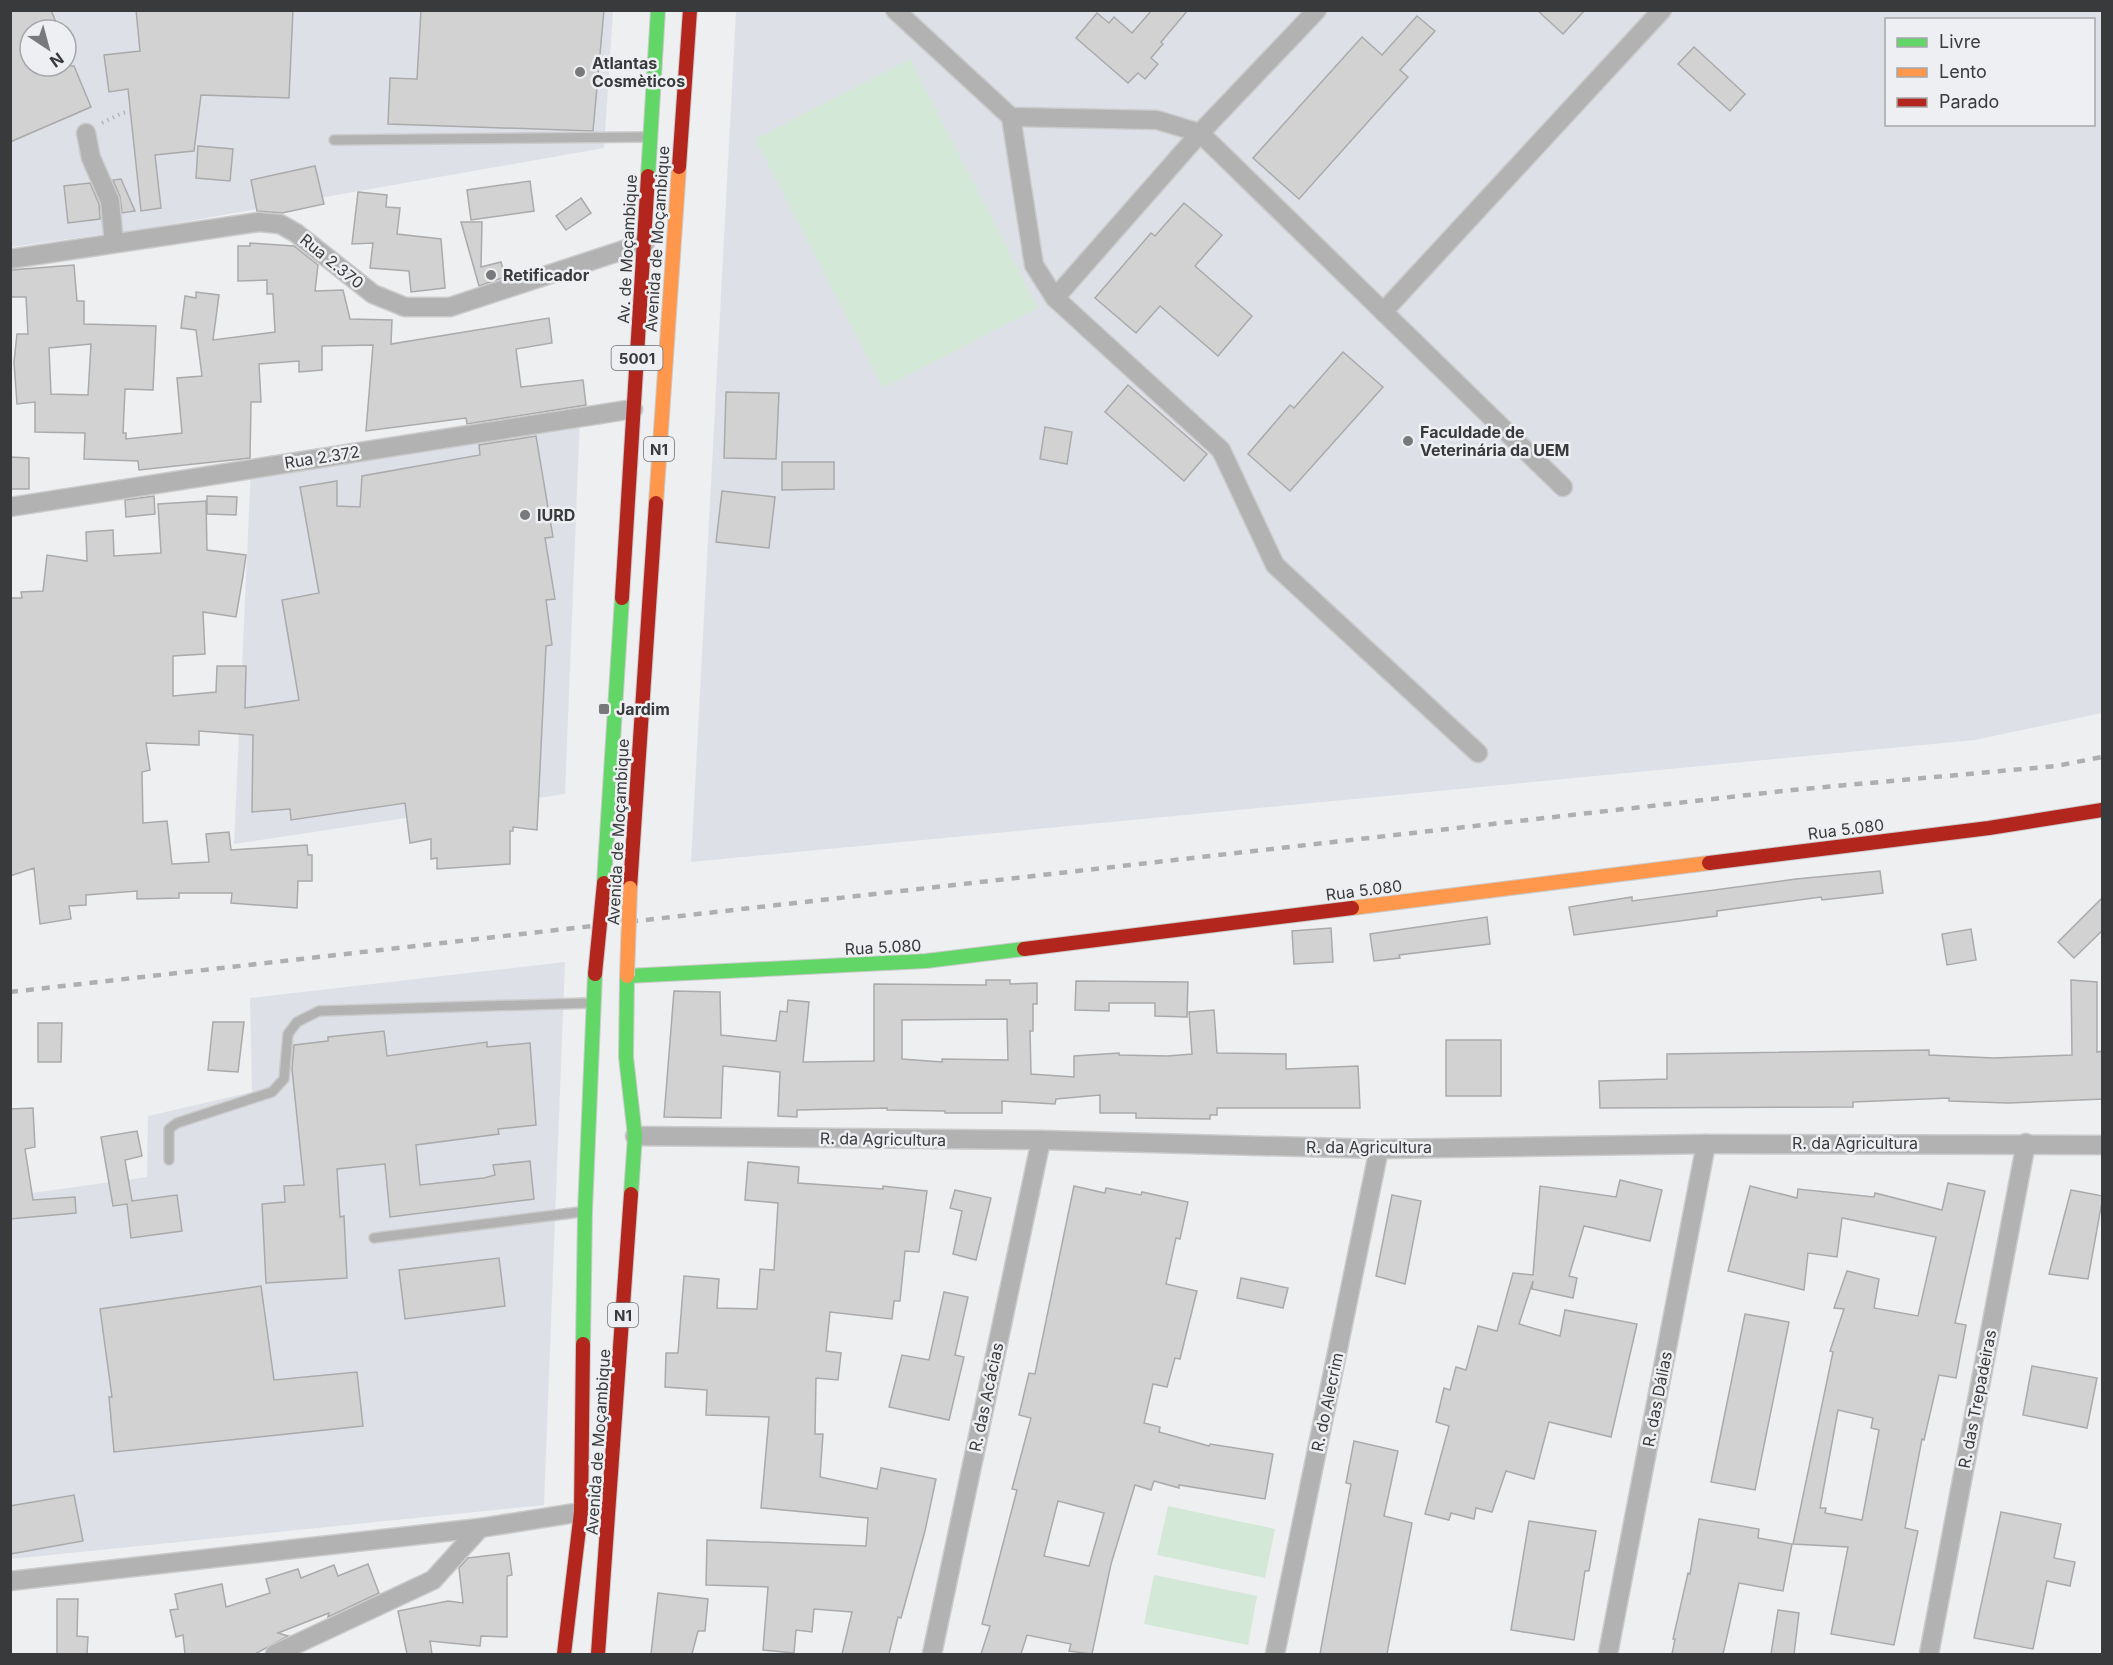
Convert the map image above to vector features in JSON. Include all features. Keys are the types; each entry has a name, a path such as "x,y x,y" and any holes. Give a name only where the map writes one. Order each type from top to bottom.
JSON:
{"main road":[{"name":"Av. de Moçambique","path":"615,705 658,10"},
{"name":"Avenida de Moçambique","path":"598,1654 635,1136 626,1057 630,888 690,10"},
{"name":"Avenida de Moçambique","path":"564,1654 581,1512 585,1211 595,974 604,883 615,705"},
{"name":"Rua 5.080","path":"627,976 926,961 1989,828 2103,810"}],"street":[{"path":"895,10 1011,117 1034,265 1055,298 1221,450 1275,565 1479,753"},
{"path":"1055,298 1200,133 1317,10"},
{"path":"1383,312 1662,10"},
{"path":"1011,117 1157,120 1200,133 1563,487"},
{"path":"86,133 91,158 110,201 114,243"},
{"name":"Rua 2.370","path":"10,259 259,222 280,224 320,250 373,294 405,307 450,307 645,243"},
{"name":"Rua 2.372","path":"10,507 633,409"},
{"name":"R. da Agricultura","path":"635,1136 1041,1140 1379,1149 1706,1144 2026,1143 2103,1145"},
{"name":"R. das Acácias","path":"932,1654 1041,1140"},
{"name":"R. das Trepadeiras","path":"1929,1654 2026,1143"},
{"name":"R. das Dálias","path":"1608,1654 1706,1144"},
{"name":"R. do Alecrim","path":"1275,1654 1379,1149"},
{"path":"10,1581 480,1528 581,1512"},
{"path":"275,1654 433,1580 480,1528"}],"lane":[{"path":"334,140 649,137"},
{"path":"169,1160 169,1129 177,1124 272,1092 284,1079 288,1034 297,1022 319,1011 594,1003"},
{"path":"374,1239 585,1211"}],"path":[{"path":"86,133 122,113 134,111"}],"shaded area":[{"path":"10,11 613,11 604,148 155,227 11,247"},
{"name":"Faculdade de Veterinária da UEM","path":"736,11 2102,11 2102,713 1975,740 691,862"},
{"path":"580,416 565,794 234,844 251,467"},
{"path":"565,962 544,1505 11,1559 10,1196 147,1177 148,1116 252,1092 250,998"}],"green space":[{"path":"910,59 1038,308 883,388 755,139"},
{"path":"1168,1506 1275,1529 1265,1578 1157,1555"},
{"path":"1154,1575 1257,1596 1248,1645 1144,1624"}],"building":[{"path":"10,10 51,10 54,18 18,18 18,78 78,78 78,76 91,107 10,142"},
{"path":"136,10 293,10 289,98 201,95 194,151 155,155 161,208 141,211 128,89 109,92 104,55 140,51"},
{"path":"421,10 604,10 593,131 388,124 390,78 417,79"},
{"path":"1152,10 1188,10 1161,42 1163,44 1151,58 1158,64 1145,79 1138,73 1128,83 1076,38 1097,13 1109,23 1114,17 1132,33"},
{"path":"1537,10 1585,10 1563,34"},
{"path":"1417,16 1435,31 1400,70 1408,77 1299,199 1253,158 1362,37 1382,55"},
{"path":"1694,47 1745,94 1730,111 1678,64"},
{"path":"198,146 233,149 230,181 196,178"},
{"path":"315,166 324,204 282,213 257,211 251,180"},
{"path":"121,179 135,211 122,213 120,197 113,180"},
{"path":"530,181 534,211 471,220 467,190"},
{"path":"90,183 99,204 100,219 68,223 64,186"},
{"path":"358,192 387,195 386,207 400,208 397,234 441,239 445,288 411,292 409,271 370,268 373,243 352,244"},
{"path":"581,198 591,213 566,230 556,216"},
{"path":"1184,203 1222,235 1195,266 1252,316 1218,356 1160,306 1136,333 1095,298 1151,233 1155,236"},
{"path":"461,222 482,222 481,267 501,262 505,277 479,286"},
{"path":"250,243 294,246 318,265 315,291 343,290 350,319 392,320 391,344 549,318 552,343 516,349 521,387 583,380 586,405 467,424 466,418 366,431 373,345 322,346 322,370 299,372 299,361 259,364 261,402 251,402 250,458 139,470 138,461 84,459 85,433 35,432 35,402 17,404 14,362 17,334 28,334 26,297 11,297 11,270 74,265 77,301 84,301 84,324 156,326 153,390 125,389 123,433 126,433 126,439 182,433 177,378 202,376 196,330 181,328 185,296 196,298 196,292 219,295 213,340 275,332 273,294 267,294 267,280 238,281 238,246 250,246","holes":["91,344 88,395 51,394 49,348"]},
{"path":"1343,352 1383,387 1290,491 1248,454 1290,405 1294,408"},
{"path":"1128,385 1207,454 1184,481 1105,412"},
{"path":"726,392 779,393 776,459 724,458"},
{"path":"1045,427 1072,432 1067,464 1040,459"},
{"path":"536,436 553,537 545,538 555,599 546,600 552,645 546,646 537,830 513,827 513,831 510,831 510,864 437,869 437,858 431,859 431,839 410,843 405,803 291,820 290,809 252,812 253,735 199,731 199,745 146,743 150,770 142,772 143,823 167,821 172,864 209,862 206,834 229,832 231,850 307,845 308,855 312,855 312,881 298,881 297,908 231,903 232,893 179,893 179,898 137,899 137,891 86,895 86,905 69,906 71,919 40,924 34,868 10,876 10,598 22,598 21,592 43,591 47,555 87,561 86,532 113,530 114,556 161,553 158,504 206,501 207,550 246,555 243,576 236,617 203,612 205,654 173,656 173,696 216,692 217,666 246,666 245,708 299,700 282,600 319,593 300,487 337,481 337,506 360,507 362,476 480,455 479,445"},
{"path":"10,457 29,458 29,489 10,489"},
{"path":"782,462 834,462 834,489 782,490"},
{"path":"722,491 775,497 769,548 716,542"},
{"path":"154,496 155,514 126,517 125,500"},
{"path":"207,496 237,497 236,515 207,514"},
{"path":"1880,871 1883,893 1822,900 1821,897 1717,911 1717,916 1574,935 1569,907 1632,897 1632,901 1796,879"},
{"path":"2103,897 2103,930 2074,958 2058,942"},
{"path":"1487,917 1490,944 1399,955 1400,958 1374,961 1370,934"},
{"path":"1331,928 1333,962 1294,964 1292,931"},
{"path":"1971,929 1976,960 1947,965 1942,934"},
{"path":"986,980 1010,980 1010,984 1037,983 1037,1004 1033,1004 1033,1031 1030,1031 1031,1074 1074,1077 1074,1056 1119,1053 1119,1055 1168,1056 1192,1054 1189,1012 1214,1010 1217,1053 1286,1054 1286,1069 1358,1066 1360,1108 1217,1108 1217,1115 1210,1115 1210,1119 1136,1118 1136,1113 1100,1113 1100,1095 1056,1099 1055,1104 1002,1101 1002,1113 945,1113 945,1111 887,1110 887,1108 797,1110 797,1117 778,1116 780,1072 723,1066 721,1118 664,1117 674,991 720,992 721,1035 776,1041 780,1011 787,1012 788,1000 809,1002 803,1062 874,1061 874,984 986,985","holes":["1007,1019 1008,1060 942,1059 942,1062 902,1059 902,1020"]},
{"path":"2071,980 2097,982 2097,1052 2103,1051 2103,1099 2008,1103 1949,1101 1949,1098 1853,1102 1853,1107 1600,1108 1599,1081 1667,1079 1667,1054 1929,1050 1929,1055 1993,1058 2072,1055"},
{"path":"1076,981 1188,982 1187,1017 1155,1016 1155,1003 1109,1003 1109,1011 1075,1010"},
{"path":"213,1022 244,1022 238,1072 208,1070"},
{"path":"38,1023 62,1023 61,1062 38,1062"},
{"path":"384,1031 387,1056 487,1042 487,1047 530,1043 536,1125 498,1129 499,1134 416,1145 420,1185 484,1178 495,1175 493,1165 530,1161 534,1199 390,1217 385,1164 337,1169 340,1217 344,1216 347,1278 266,1283 262,1204 285,1202 284,1186 304,1185 292,1069 294,1045 328,1041 328,1037"},
{"path":"1446,1040 1501,1040 1501,1096 1446,1096"},
{"path":"33,1108 35,1147 25,1149 33,1200 75,1197 76,1213 10,1219 10,1109"},
{"path":"137,1131 142,1156 125,1160 132,1201 177,1195 182,1231 131,1238 127,1204 113,1206 101,1137"},
{"path":"748,1162 799,1167 798,1183 883,1189 883,1186 927,1191 919,1252 905,1251 900,1301 894,1301 892,1319 830,1312 826,1351 841,1353 838,1380 816,1378 815,1434 823,1434 820,1477 877,1489 881,1468 936,1479 925,1531 889,1654 842,1654 852,1612 814,1609 812,1632 796,1630 794,1653 763,1650 768,1587 706,1585 707,1540 866,1546 868,1518 761,1508 769,1417 706,1415 707,1390 665,1387 666,1353 678,1353 684,1276 719,1279 717,1308 757,1309 760,1269 774,1270 778,1203 745,1200"},
{"path":"1620,1180 1662,1190 1650,1241 1584,1226 1569,1276 1577,1278 1573,1298 1532,1289 1533,1281 1519,1324 1560,1336 1565,1310 1637,1324 1611,1437 1549,1422 1534,1479 1506,1471 1492,1512 1476,1508 1474,1519 1451,1513 1449,1520 1425,1514 1449,1426 1436,1422 1444,1388 1450,1390 1456,1367 1466,1370 1478,1326 1497,1331 1513,1273 1533,1275 1540,1186 1616,1197"},
{"path":"1948,1183 1985,1191 1955,1323 1966,1325 1956,1378 1939,1375 1924,1440 1922,1439 1905,1528 1918,1531 1894,1645 1831,1634 1848,1547 1793,1544 1833,1352 1830,1351 1844,1309 1834,1308 1847,1271 1879,1279 1874,1308 1918,1316 1936,1237 1842,1218 1837,1257 1808,1253 1804,1290 1728,1271 1750,1186 1797,1198 1798,1189 1874,1197 1875,1193 1942,1210","holes":["1838,1410 1873,1418 1871,1428 1879,1430 1862,1520 1825,1513 1826,1508 1820,1508"]},
{"path":"1074,1186 1105,1193 1106,1188 1141,1195 1142,1192 1188,1202 1180,1239 1176,1238 1166,1284 1197,1291 1180,1359 1175,1358 1167,1387 1153,1384 1144,1423 1160,1427 1159,1432 1209,1446 1210,1444 1273,1454 1265,1499 1179,1485 1179,1488 1154,1481 1151,1490 1135,1485 1111,1564 1092,1654 1069,1651 1071,1644 1027,1635 1021,1654 981,1654 990,1626 982,1624 1017,1490 1012,1489 1031,1418 1019,1415 1029,1373 1035,1374","holes":["1058,1501 1104,1513 1089,1566 1044,1556"]},
{"path":"955,1190 991,1198 976,1260 953,1254 962,1211 950,1208"},
{"path":"2071,1190 2103,1196 2088,1279 2049,1274"},
{"path":"1392,1195 1421,1201 1405,1284 1376,1276"},
{"path":"499,1258 505,1306 405,1319 399,1270"},
{"path":"1241,1278 1288,1288 1283,1308 1237,1298"},
{"path":"261,1286 274,1380 357,1372 363,1426 114,1452 109,1397 112,1397 100,1309"},
{"path":"944,1292 968,1297 955,1355 964,1357 949,1420 889,1407 902,1355 929,1360"},
{"path":"1745,1314 1789,1322 1755,1490 1711,1482"},
{"path":"2032,1366 2097,1378 2087,1428 2023,1415"},
{"path":"1354,1441 1398,1451 1384,1516 1412,1523 1387,1654 1320,1654 1351,1484 1346,1483"},
{"path":"74,1495 83,1541 10,1554 10,1506"},
{"path":"2001,1512 2061,1524 2054,1558 2075,1562 2070,1586 2047,1581 2033,1649 1974,1638"},
{"path":"1699,1519 1759,1529 1758,1538 1792,1544 1783,1591 1739,1583 1723,1654 1672,1654 1675,1639 1673,1639 1688,1573 1690,1574"},
{"path":"1529,1521 1596,1531 1589,1571 1585,1571 1574,1640 1511,1630"},
{"path":"509,1553 512,1575 507,1576 507,1637 481,1636 480,1646 430,1641 432,1654 407,1654 398,1611 448,1601 463,1603 459,1568 468,1558"},
{"path":"368,1564 379,1593 328,1617 329,1613 278,1633 288,1636 255,1654 185,1654 183,1635 176,1637 170,1610 178,1609 175,1594 222,1584 226,1607 270,1593 266,1579 298,1569 301,1578 334,1565 338,1576"},
{"path":"658,1593 708,1599 705,1631 698,1631 692,1654 651,1654"},
{"path":"57,1599 78,1599 77,1636 88,1637 87,1654 57,1654"},
{"path":"1778,1610 1799,1613 1794,1654 1771,1654"}],"railway":[{"path":"10,992 1792,790 2056,766 2102,757"}],"traffic: fast":[{"path":"648,176 658,10"},
{"path":"604,883 622,598"},
{"path":"627,976 926,961 1024,949"},
{"path":"583,1344 585,1211 595,974"},
{"path":"627,976 626,1057 635,1136 631,1194"}],"traffic: slow":[{"path":"656,503 679,167"},
{"path":"1352,908 1709,863"},
{"path":"627,976 630,888"}],"traffic: jam":[{"path":"679,167 690,10"},
{"path":"622,598 648,176"},
{"path":"630,888 656,503"},
{"path":"1709,863 1989,828 2102,810"},
{"path":"595,974 604,883"},
{"path":"1024,949 1352,908"},
{"path":"598,1654 631,1194"},
{"path":"564,1654 581,1512 583,1344"}],"place":[{"name":"Atlantas Cosmèticos","path":"580,72"},
{"name":"Retificador","path":"491,275"},
{"name":"Faculdade de Veterinária da UEM","path":"1408,441"},
{"name":"IURD","path":"525,515"},
{"name":"Jardim","path":"604,709"}]}
